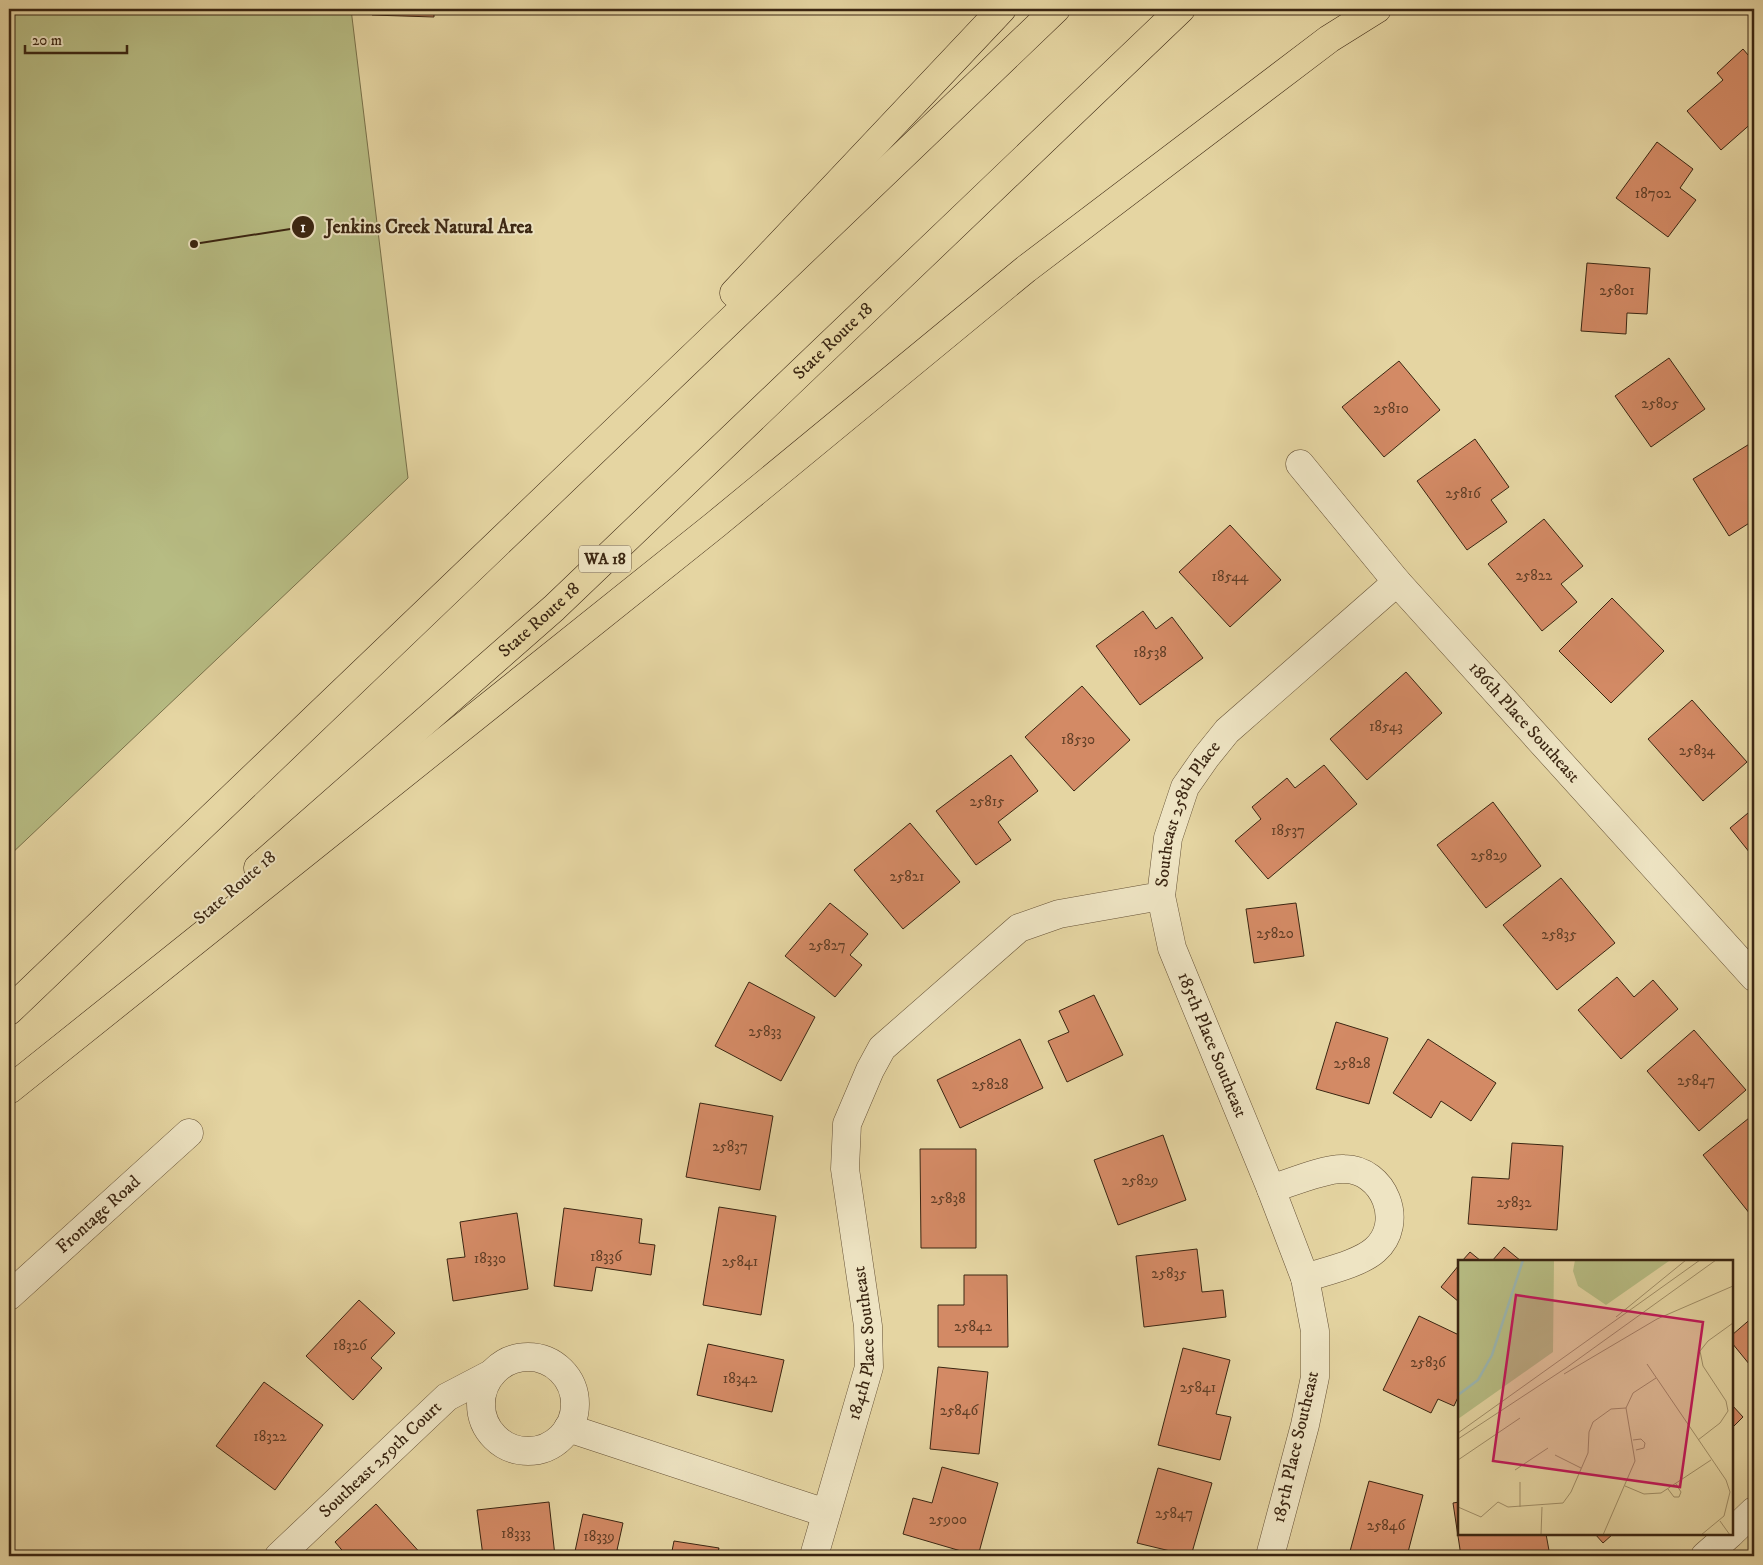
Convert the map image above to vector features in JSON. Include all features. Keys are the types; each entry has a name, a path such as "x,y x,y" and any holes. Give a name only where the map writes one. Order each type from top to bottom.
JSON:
{"highway":[{"path":"505,537 1002,9"},
{"path":"9,1011 1056,9"},
{"name":"State Route 18","path":"9,1089 554,608 1181,9"},
{"path":"9,1089 714,525 1026,269 1329,39 1377,9"}],"street":[{"name":"186th Place Southeast","path":"1300,464 1397,582 1754,977"},
{"name":"Southeast 258th Place","path":"870,1070 882,1048 1019,928 1058,914 1161,896 1168,838 1185,787 1206,757 1227,731 1397,582"},
{"name":"185th Place Southeast","path":"1161,896 1172,948 1271,1189 1305,1278 1315,1331 1315,1376 1305,1425 1270,1556"},
{"name":"184th Place Southeast","path":"814,1556 869,1367 868,1326 845,1169 847,1124 870,1070"},
{"name":"Frontage Road","path":"9,1296 189,1133"},
{"path":"1271,1189 1344,1168 1362,1173 1378,1184 1387,1199 1390,1217 1386,1235 1376,1250 1360,1259 1305,1278"},
{"name":"Southeast 259th Court","path":"279,1556 447,1397 491,1374 502,1364 517,1358 533,1356 548,1361 561,1370 570,1382 575,1398 574,1414 568,1428"},
{"path":"491,1374 484,1388 481,1403 483,1418 490,1432 501,1442 515,1448 530,1450 545,1448 559,1440 568,1428 826,1513"},
{"path":"1733,1535 1754,1511"}],"green space":[{"path":"9,9 351,9 408,478 9,856"}],"building":[{"path":"372,9 434,9 434,17 372,15"},
{"path":"1743,49 1754,62 1754,121 1721,150 1687,111 1723,80 1717,73"},
{"path":"1657,142 1693,169 1680,188 1696,200 1668,237 1616,198"},
{"path":"1587,263 1650,268 1647,314 1627,313 1626,334 1581,331"},
{"path":"1669,358 1705,409 1651,447 1615,396"},
{"path":"1399,361 1440,410 1384,457 1342,407"},
{"path":"1475,439 1509,487 1491,500 1507,522 1467,550 1417,481"},
{"path":"1751,443 1754,448 1754,520 1729,536 1693,479"},
{"path":"1544,519 1583,566 1561,584 1577,602 1542,631 1488,564"},
{"path":"1230,525 1281,580 1230,627 1179,572"},
{"path":"1612,598 1664,651 1611,703 1559,651"},
{"path":"1143,611 1156,629 1172,617 1203,658 1140,705 1096,646"},
{"path":"1406,672 1442,713 1367,780 1330,739"},
{"path":"1082,686 1130,740 1074,791 1025,737"},
{"path":"1692,700 1747,762 1703,801 1648,739"},
{"path":"1011,755 1038,791 998,822 1011,840 976,865 936,811"},
{"path":"1324,765 1357,804 1268,879 1235,841 1261,819 1252,807 1287,778 1295,788"},
{"path":"1493,802 1541,866 1486,908 1437,845"},
{"path":"1754,808 1754,858 1730,828"},
{"path":"910,823 960,882 903,929 854,870"},
{"path":"1561,878 1615,943 1557,990 1503,925"},
{"path":"830,903 868,934 850,955 862,965 835,997 785,956"},
{"path":"1296,903 1304,956 1254,963 1246,909"},
{"path":"1617,977 1634,997 1653,980 1678,1009 1621,1059 1578,1010"},
{"path":"749,982 815,1017 781,1081 715,1046"},
{"path":"1094,995 1123,1055 1067,1082 1048,1041 1069,1032 1059,1011"},
{"path":"1336,1022 1388,1038 1369,1104 1316,1089"},
{"path":"1694,1030 1746,1090 1699,1131 1647,1071"},
{"path":"1020,1039 1043,1088 960,1128 937,1080"},
{"path":"1428,1039 1496,1083 1471,1121 1441,1101 1431,1118 1393,1093"},
{"path":"700,1103 773,1116 760,1190 686,1177"},
{"path":"1754,1114 1754,1219 1703,1155"},
{"path":"1163,1135 1186,1200 1118,1225 1094,1160"},
{"path":"1512,1143 1563,1146 1557,1230 1468,1224 1472,1177 1509,1179"},
{"path":"920,1149 976,1149 976,1248 921,1248"},
{"path":"719,1207 776,1216 761,1315 703,1305"},
{"path":"564,1208 642,1219 639,1243 655,1245 651,1275 596,1267 592,1291 554,1286"},
{"path":"517,1213 528,1289 453,1301 447,1259 465,1257 460,1222"},
{"path":"1504,1247 1520,1260 1493,1260"},
{"path":"1197,1249 1202,1292 1223,1290 1226,1317 1144,1327 1136,1256"},
{"path":"1470,1252 1480,1260 1463,1260"},
{"path":"1458,1266 1458,1301 1441,1287"},
{"path":"964,1275 1007,1275 1008,1347 938,1347 938,1305 964,1305"},
{"path":"359,1300 395,1333 371,1358 382,1368 353,1400 306,1356"},
{"path":"1419,1316 1458,1335 1458,1397 1454,1406 1438,1399 1431,1413 1383,1390"},
{"path":"1754,1316 1754,1370 1733,1344 1733,1334"},
{"path":"708,1344 784,1360 772,1412 697,1395"},
{"path":"1183,1348 1230,1360 1216,1414 1231,1417 1220,1460 1158,1445"},
{"path":"938,1367 988,1372 979,1454 930,1449"},
{"path":"264,1382 323,1425 275,1490 216,1446"},
{"path":"1733,1406 1743,1417 1733,1427"},
{"path":"942,1467 998,1483 978,1556 903,1534 913,1498 932,1503"},
{"path":"1158,1468 1212,1483 1191,1556 1137,1543"},
{"path":"1369,1481 1423,1495 1407,1556 1349,1555"},
{"path":"549,1502 555,1556 483,1556 477,1510"},
{"path":"1458,1502 1458,1535 1546,1535 1550,1556 1461,1556 1453,1503"},
{"path":"376,1504 423,1556 347,1556 335,1542"},
{"path":"583,1514 623,1523 617,1550 648,1556 574,1556"},
{"path":"1596,1535 1612,1535 1603,1543"},
{"path":"674,1541 719,1548 717,1556 671,1556"},
{"path":"173,1552 173,1556 140,1556 140,1553"}],"place":[{"name":"Jenkins Creek Natural Area","path":"194,244"}]}
